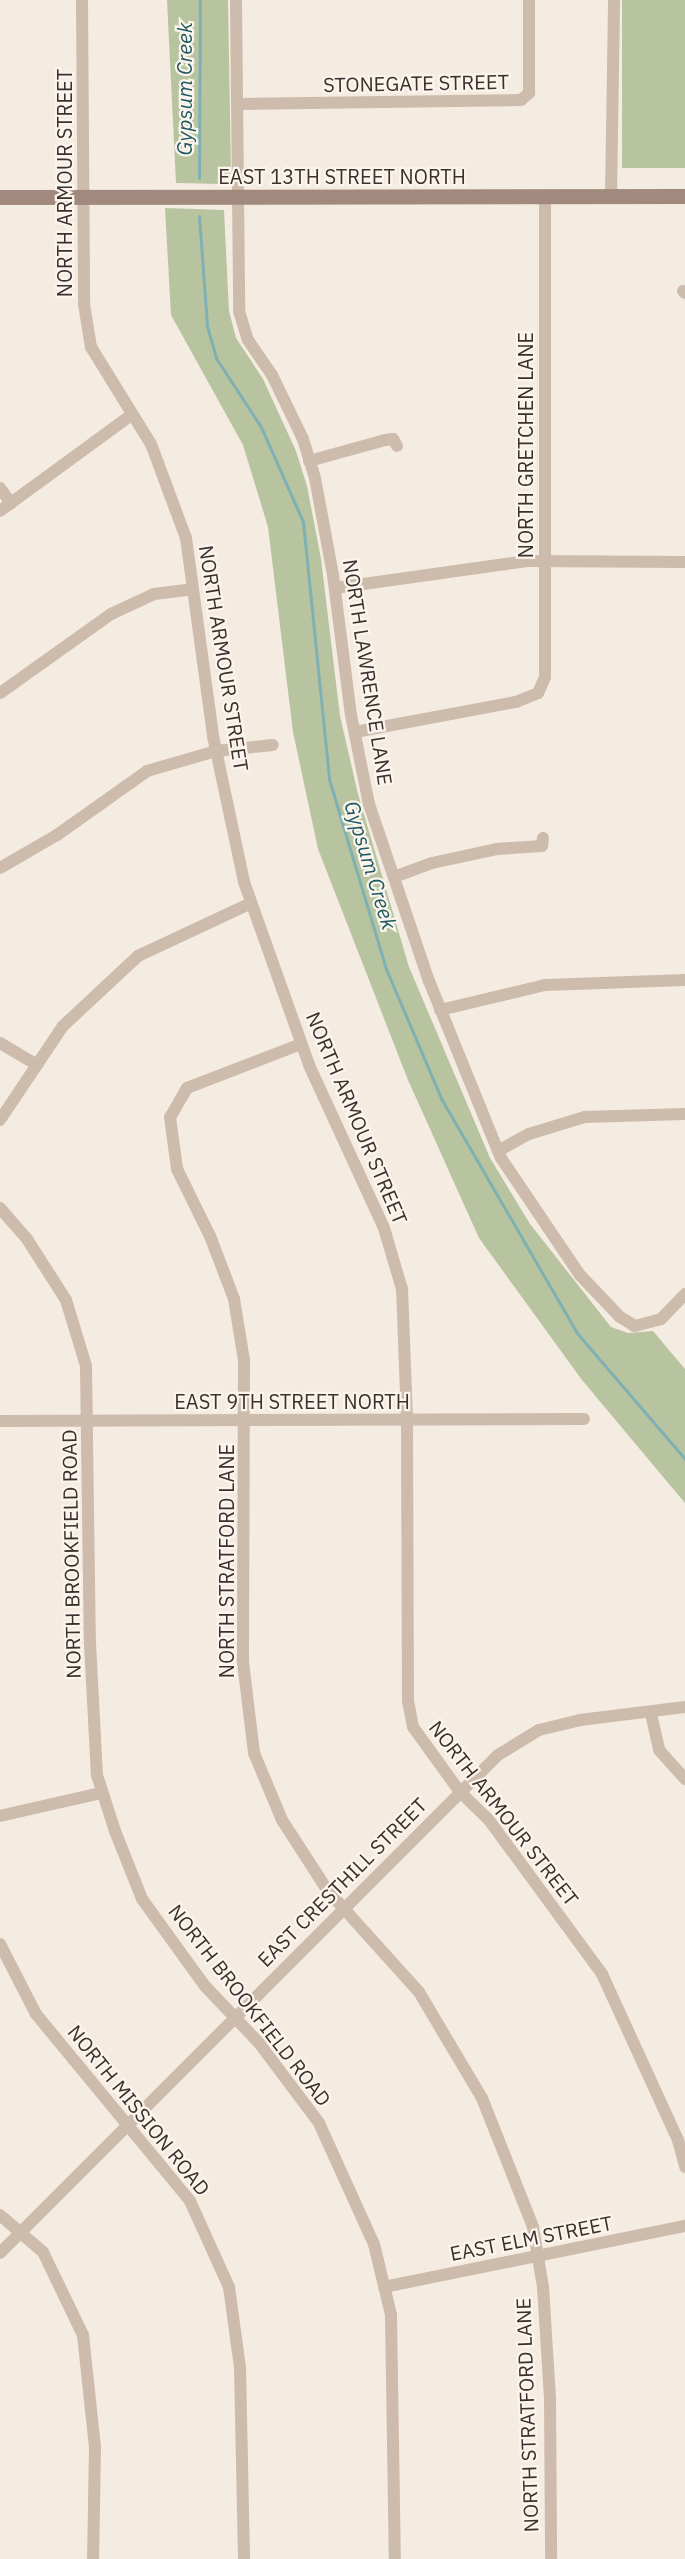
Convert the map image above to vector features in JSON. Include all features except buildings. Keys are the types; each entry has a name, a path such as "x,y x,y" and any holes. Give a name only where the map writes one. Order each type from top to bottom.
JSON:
{"main road":[{"name":"EAST 13TH STREET NORTH","path":"0,197 685,196"}],"street":[{"name":"NORTH ARMOUR STREET","path":"82,0 84,304 91,347 151,444 186,538 216,751 251,903 301,1044 384,1228 402,1289 408,1420 408,1701 413,1727 424,1747 460,1792 489,1820 602,1974 678,2140 685,2167"},
{"name":"NORTH LAWRENCE LANE","path":"236,0 239,311 248,340 272,375 309,461 335,588 355,732 369,804 440,1010 498,1151 580,1275 620,1317 635,1326 661,1319 685,1294"},
{"name":"STONEGATE STREET","path":"238,104 521,100 529,93 529,0"},
{"path":"612,196 614,0"},
{"name":"NORTH GRETCHEN LANE","path":"355,732 516,702 538,693 545,676 545,196"},
{"path":"0,511 131,415"},
{"path":"309,461 385,440 393,440 397,446"},
{"path":"0,488 11,503"},
{"path":"335,588 545,562 685,562"},
{"path":"0,693 111,614 154,594 193,590"},
{"path":"0,868 57,836 147,771 216,751 273,745"},
{"path":"394,877 432,863 497,849 542,846 543,838"},
{"path":"0,1120 63,1026 138,956 251,903"},
{"path":"440,1010 545,985 685,980"},
{"path":"0,1043 37,1065"},
{"name":"NORTH STRATFORD LANE","path":"301,1044 187,1088 170,1117 177,1169 210,1236 234,1299 244,1360 243,1662 254,1753 282,1820 328,1891 419,1992 482,2098 533,2227 550,2398 551,2559"},
{"path":"498,1151 529,1134 585,1117 685,1114"},
{"name":"NORTH BROOKFIELD ROAD","path":"0,1208 27,1239 66,1300 86,1366 89,1421 90,1643 100,1792 142,1899 205,1986 234,2017 319,2123 374,2244 391,2315 394,2386 395,2559"},
{"name":"EAST 9TH STREET NORTH","path":"0,1421 584,1419"},
{"name":"EAST CRESTHILL STREET","path":"0,2253 19,2230 129,2127 234,2017 498,1755 539,1730 580,1720 685,1707"},
{"path":"651,1713 660,1750 685,1779"},
{"path":"0,1816 100,1792"},
{"name":"NORTH MISSION ROAD","path":"0,1944 36,2014 190,2200 229,2288 240,2367 244,2559"},
{"path":"0,2215 43,2252 83,2336 95,2448 93,2559"},
{"name":"EAST ELM STREET","path":"384,2287 685,2226"}],"green space":[{"path":"167,0 228,0 231,173 222,184 176,183"},
{"path":"622,0 685,0 685,168 622,168"},
{"path":"165,208 224,210 229,311 236,338 263,379 296,451 307,486 321,559 340,716 358,794 409,967 490,1158 530,1224 611,1327 628,1333 653,1331 685,1369 685,1503 582,1380 479,1238 408,1080 318,849 293,732 268,527 243,445 171,315"}],"waterway":[{"name":"Gypsum Creek","path":"199,178 200,0"},
{"name":"Gypsum Creek","path":"199,216 207,326 216,358 261,427 303,522 329,779 386,969 442,1100 577,1333 685,1459"}]}
